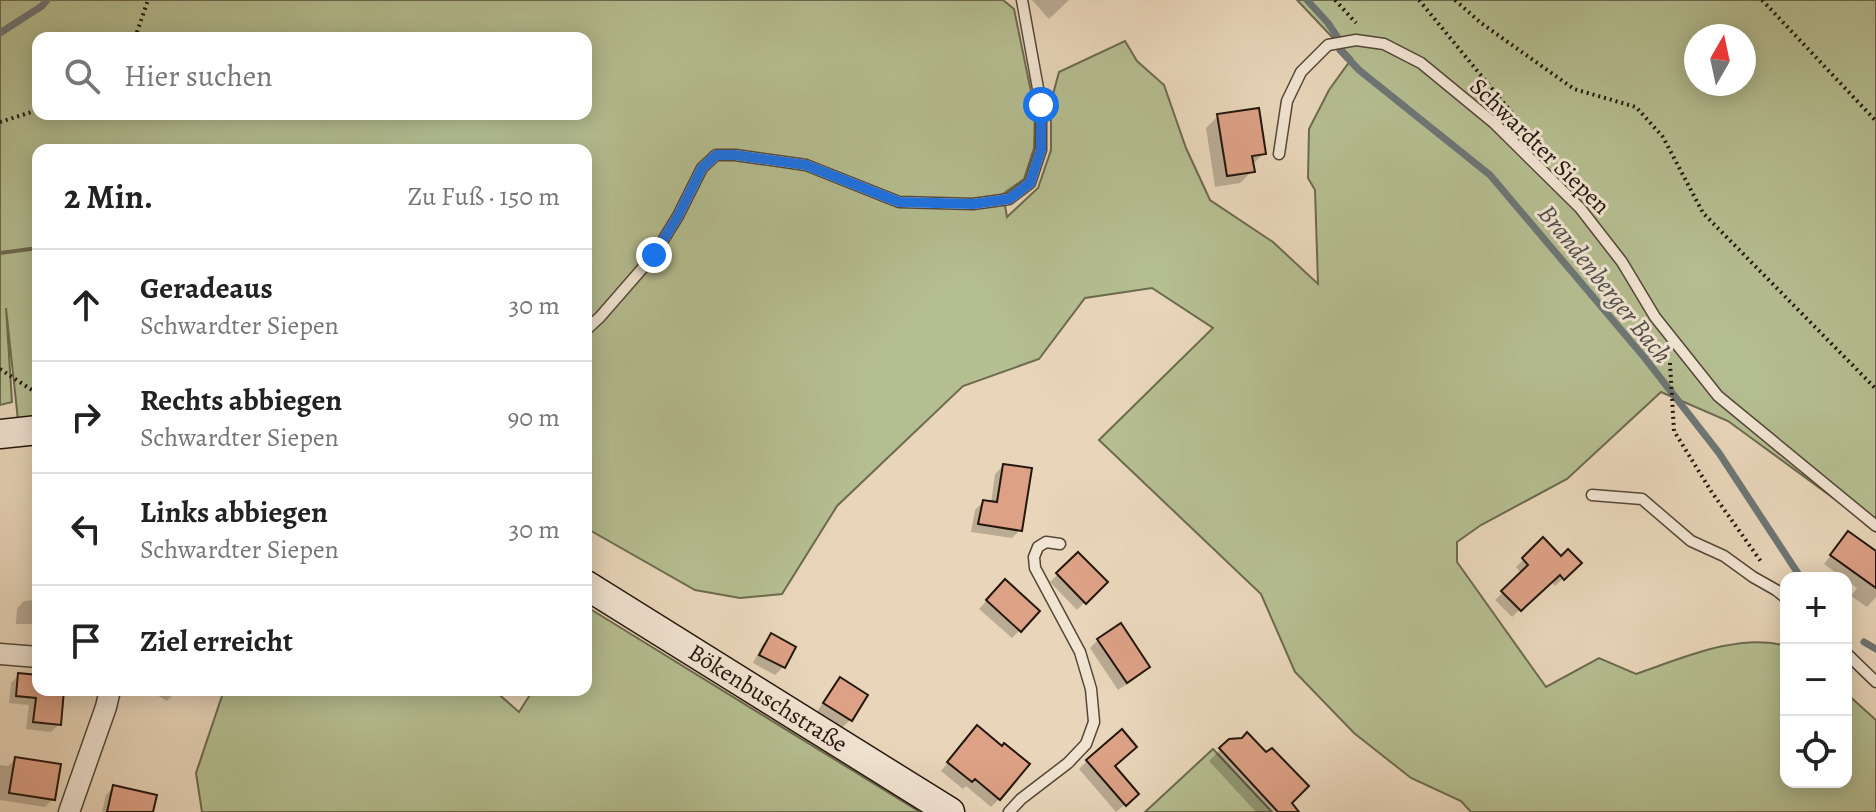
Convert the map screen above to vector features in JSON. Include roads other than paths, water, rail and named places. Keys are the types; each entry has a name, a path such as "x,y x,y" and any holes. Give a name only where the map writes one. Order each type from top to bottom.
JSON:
{"main road":[{"path":"0,434 32,431"},
{"name":"Bökenbuschstraße","path":"592,589 950,812"}],"street":[{"path":"0,654 32,657"},
{"path":"69,812 109,696"}],"lane":[{"path":"592,324 654,255 702,168 716,155 806,165 899,202 973,204 1009,199 1030,183 1041,150 1041,105 1022,0"},
{"name":"Schwardter Siepen","path":"1279,154 1287,101 1301,72 1328,45 1356,40 1384,44 1421,63 1505,133 1580,208 1622,262 1655,317 1718,396 1876,526"},
{"path":"1592,495 1642,499 1691,541 1724,556 1780,593"},
{"path":"1009,812 1086,744 1094,722 1091,689 1080,652 1035,568 1034,557 1038,547 1046,542 1060,544"},
{"path":"1852,659 1876,682"}],"waterway":[{"path":"0,33 47,0"},
{"name":"Brandenberger Bach","path":"1307,0 1338,38"},
{"name":"Brandenberger Bach","path":"1340,50 1359,70 1490,175 1644,357 1719,453 1797,572"},
{"name":"Brandenberger Bach","path":"1864,642 1876,649"}]}
